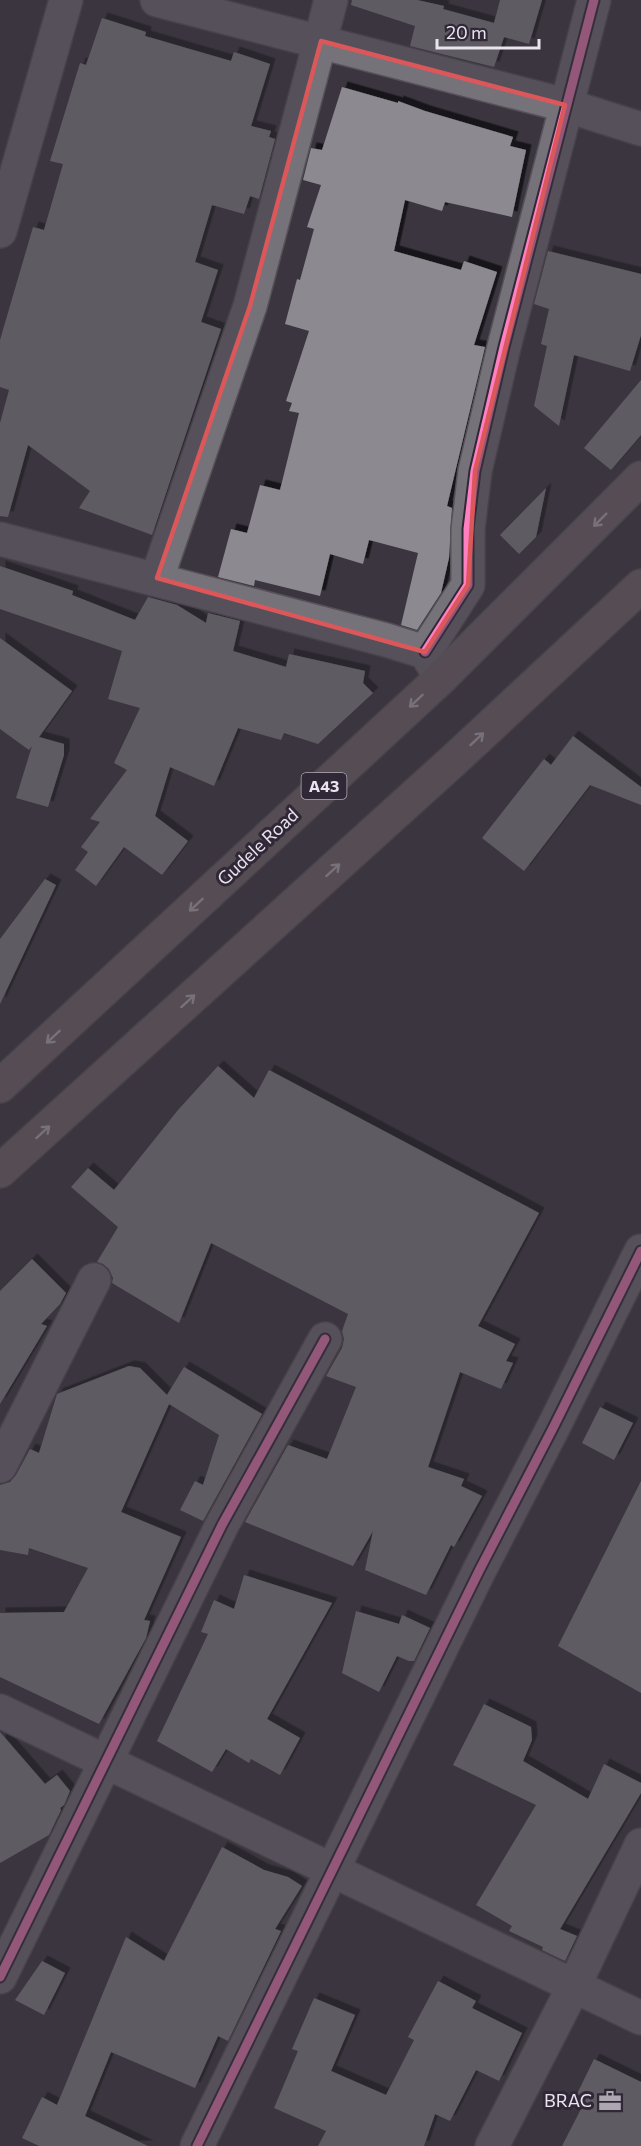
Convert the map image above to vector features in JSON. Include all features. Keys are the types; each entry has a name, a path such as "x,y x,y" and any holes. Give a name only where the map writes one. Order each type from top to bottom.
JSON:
{"highway":[{"name":"Gudele Road","path":"0,1086 433,665 641,478"},
{"path":"0,1171 446,767 641,586"}],"street":[{"path":"0,231 66,0"},
{"path":"157,0 566,105 641,129"},
{"path":"157,578 250,306 331,0"},
{"path":"0,539 157,578 433,665 468,585 468,530 475,471 504,346 594,0"},
{"path":"197,2146 479,1571 636,1270"},
{"path":"0,1466 94,1280"},
{"path":"0,1977 222,1525 325,1339"},
{"path":"0,1711 641,2018"},
{"path":"492,2146 574,1986 641,1845"}],"highlighted area":[{"path":"321,41 565,105 475,471 468,585 425,652 157,578 250,306"}],"building":[{"path":"352,0 417,0 444,6 443,9 494,23 500,0 542,0 529,44 504,37 494,67 410,46 415,26 351,5"},
{"path":"102,18 146,32 145,36 231,61 234,52 270,64 251,126 271,131 269,137 275,139 259,199 250,196 244,214 212,205 195,262 218,270 201,322 221,329 152,535 79,508 90,491 28,445 8,517 0,516 0,423 9,390 0,387 0,340 33,227 44,230 63,164 50,161 80,63 86,65"},
{"path":"342,87 398,103 398,101 513,137 510,146 526,150 512,217 445,202 442,211 405,200 394,251 461,270 464,261 497,272 474,345 485,347 447,506 452,508 449,558 441,593 417,630 401,625 418,553 369,540 363,564 330,554 320,596 255,580 254,586 218,577 231,529 247,533 260,485 280,490 299,413 289,411 292,403 286,401 309,331 285,324 314,229 307,227 321,185 303,180 311,148 322,150"},
{"path":"548,251 641,274 641,335 630,371 574,355 559,426 534,406 547,346 541,344 549,309 534,304"},
{"path":"641,380 641,435 611,470 584,448"},
{"path":"546,488 536,537 519,554 500,535"},
{"path":"0,566 73,591 72,595 135,620 148,597 177,605 206,623 208,613 240,621 233,651 286,667 289,654 365,671 363,683 373,693 318,744 284,733 281,740 238,728 214,786 170,767 155,816 188,841 162,875 124,847 96,886 75,870 88,852 81,847 100,822 90,819 127,770 114,763 140,708 108,699 122,651 0,609"},
{"path":"0,638 72,691 39,737 64,744 64,755 48,807 16,798 32,746 29,750 0,729"},
{"path":"573,736 641,787 641,805 590,785 524,871 482,838 544,759 551,765"},
{"path":"45,879 56,885 0,1004 0,939"},
{"path":"218,1066 254,1098 269,1070 539,1213 478,1326 515,1344 506,1361 513,1363 501,1389 460,1372 428,1467 464,1479 461,1486 482,1496 454,1547 451,1545 426,1595 365,1570 373,1531 353,1566 245,1522 288,1445 327,1459 356,1387 326,1376 342,1348 344,1339 342,1331 348,1314 211,1243 179,1323 112,1283 113,1278 109,1269 97,1262 118,1227 71,1187 88,1168 114,1190 178,1110"},
{"path":"32,1259 66,1293 60,1304 41,1324 47,1326 0,1404 0,1291"},
{"path":"129,1366 140,1368 167,1395 184,1367 262,1414 203,1521 180,1510 195,1481 203,1485 219,1435 169,1404 121,1512 181,1537 144,1620 150,1621 146,1638 99,1724 0,1677 0,1613 64,1612 88,1568 29,1548 28,1555 0,1550 0,1485 10,1482 16,1475 30,1449 39,1453 57,1394"},
{"path":"600,1407 633,1423 614,1460 582,1443"},
{"path":"641,1481 641,1693 558,1646"},
{"path":"244,1575 332,1603 267,1719 300,1738 280,1775 251,1759 249,1763 226,1749 212,1772 157,1741 208,1634 201,1632 214,1600 234,1609"},
{"path":"356,1611 399,1624 402,1615 430,1628 414,1661 397,1656 379,1692 342,1673"},
{"path":"484,1704 531,1727 532,1740 523,1761 588,1799 604,1764 641,1783 641,1793 560,1929 577,1936 565,1961 542,1950 543,1947 509,1931 512,1926 476,1905 536,1805 453,1765"},
{"path":"0,1732 45,1784 57,1775 70,1791 49,1835 0,1863"},
{"path":"222,1847 264,1870 288,1877 302,1886 275,1929 281,1931 228,2041 218,2036 195,2088 111,2052 85,2116 148,2146 39,2146 22,2138 42,2097 57,2105 126,1937 164,1961"},
{"path":"42,1961 65,1973 44,2015 15,2000"},
{"path":"438,1981 476,2001 472,2008 522,2033 499,2081 476,2070 450,2121 435,2114 424,2146 318,2146 326,2131 274,2108 298,2051 292,2049 314,1998 355,2015 331,2071 386,2095 414,2040 408,2037"},
{"name":"BRAC","path":"594,2059 641,2082 641,2146 562,2146 584,2103 575,2098"}],"cycle path":[{"path":"425,652 468,585 468,529 475,471 504,347 594,0"},
{"path":"197,2146 479,1571 641,1251"},
{"path":"0,1977 222,1525 325,1339"}],"place":[{"name":"BRAC","path":"610,2101"}]}
